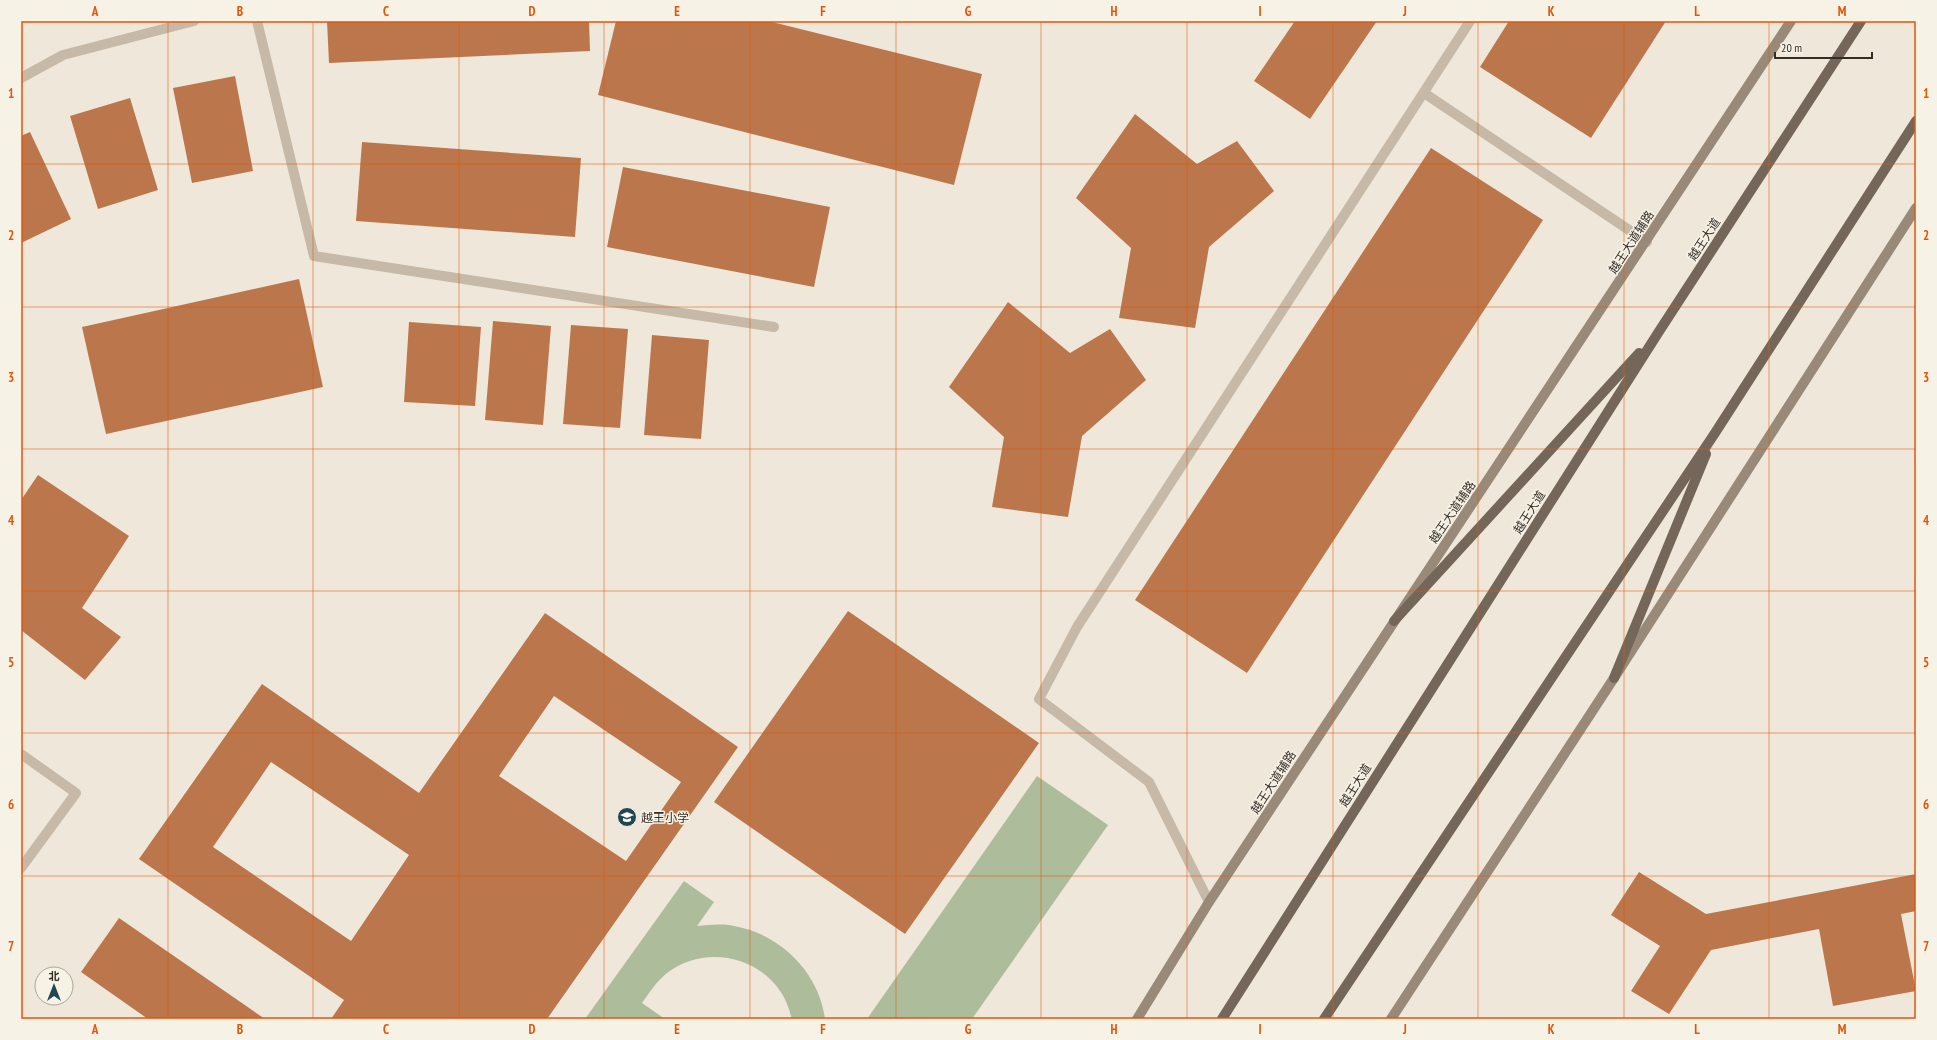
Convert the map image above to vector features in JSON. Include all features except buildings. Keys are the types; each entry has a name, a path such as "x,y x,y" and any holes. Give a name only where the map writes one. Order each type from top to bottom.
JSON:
{"main road":[{"name":"越王大道辅路","path":"1137,1019 1209,902 1394,621 1647,242 1791,21"},
{"name":"越王大道","path":"1222,1019 1658,332 1861,21"},
{"path":"1324,1019 1715,433 1914,125"},
{"path":"1391,1019 1614,678 1916,208"},
{"path":"1394,621 1658,332"},
{"path":"1614,678 1715,433"}],"street":[{"path":"21,78 63,56 194,21"},
{"path":"257,21 314,256 774,327"},
{"path":"1209,902 1149,782 1039,699 1077,627 1470,21"},
{"path":"1424,93 1647,242"},
{"path":"21,754 76,793 21,868"}],"green space":[{"path":"1037,776 1108,825 972,1019 867,1019"},
{"path":"684,881 714,902 697,926 720,924 751,930 767,937 781,947 806,971 815,986 825,1019 792,1019 784,997 769,978 757,969 742,962 727,958 712,957 696,959 681,965 663,976 650,991 642,1003 665,1019 585,1019"}],"place":[{"name":"越王小学","path":"627,817"}]}
